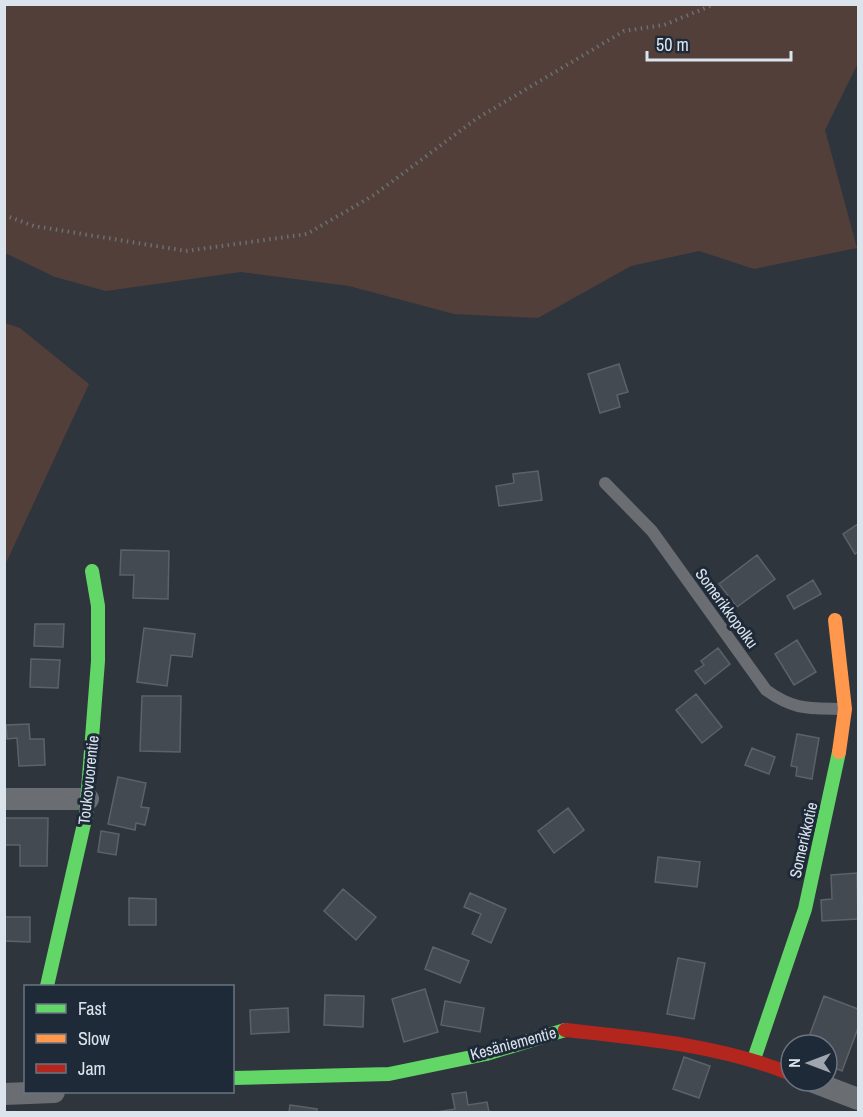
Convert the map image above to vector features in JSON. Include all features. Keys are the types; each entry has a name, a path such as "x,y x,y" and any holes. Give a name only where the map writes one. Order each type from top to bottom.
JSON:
{"street":[{"name":"Toukovuorentie","path":"47,985 88,799 98,661 98,606 92,571"},
{"name":"Somerikkotie","path":"754,1059 805,909 835,776 845,709 835,620"},
{"path":"4,800 88,799"},
{"name":"Kesäniementie","path":"234,1078 389,1074 486,1054 560,1029 625,1035 754,1059 779,1069"},
{"path":"839,1092 858,1099"},
{"path":"19,1095 42,1093"}],"lane":[{"name":"Somerikkopolku","path":"605,483 652,531 766,690 785,704 804,708 845,709"}],"path":[{"path":"4,215 34,226 186,251 307,234 374,195 476,119 624,31 664,25 715,4"}],"shaded area":[{"path":"5,4 858,5 858,63 825,130 857,248 754,269 699,251 631,266 538,318 454,314 349,286 241,272 106,291 55,277 5,253"},
{"path":"5,323 20,328 89,384 5,565"}],"building":[{"path":"619,364 628,392 617,395 620,407 600,413 588,374"},
{"path":"538,471 542,500 499,506 496,486 514,483 513,474"},
{"path":"858,524 858,552 855,554 843,534"},
{"path":"121,550 169,551 168,599 133,598 134,575 120,575"},
{"path":"757,555 775,579 737,607 719,584"},
{"path":"813,580 821,594 794,609 787,596"},
{"path":"35,624 64,624 63,647 34,646"},
{"path":"144,628 195,634 192,657 171,655 167,686 137,682"},
{"path":"797,640 816,672 794,685 775,654"},
{"path":"718,648 730,664 705,684 695,671 704,665 701,661"},
{"path":"31,659 60,660 58,688 30,687"},
{"path":"696,694 722,727 702,743 676,710"},
{"path":"142,696 181,696 180,752 140,751"},
{"path":"29,724 30,739 44,739 45,765 19,766 17,738 7,739 6,725"},
{"path":"797,734 819,738 812,779 796,776 797,767 791,766"},
{"path":"752,748 775,757 769,774 745,765"},
{"path":"118,777 146,783 141,807 149,808 145,825 136,823 135,830 108,824"},
{"path":"568,808 584,830 554,853 538,831"},
{"path":"4,818 48,818 47,866 20,866 20,845 4,845"},
{"path":"101,831 119,834 116,855 98,852"},
{"path":"658,857 700,862 697,887 655,882"},
{"path":"857,873 858,919 822,921 821,900 832,899 831,875"},
{"path":"343,889 376,917 356,940 324,911"},
{"path":"470,893 506,909 491,943 472,934 481,914 464,907"},
{"path":"129,898 156,899 156,925 129,925"},
{"path":"4,917 30,917 30,942 4,941"},
{"path":"433,947 469,961 460,983 425,969"},
{"path":"678,958 705,963 694,1019 667,1014"},
{"path":"425,989 438,1032 404,1042 392,999"},
{"path":"325,995 364,996 363,1027 324,1025"},
{"path":"824,996 858,1009 858,1028 842,1071 839,1070 839,1033 810,1033"},
{"path":"445,1001 484,1008 480,1032 441,1025"},
{"path":"288,1008 289,1032 251,1034 250,1010"},
{"path":"684,1057 710,1066 699,1098 673,1089"},
{"path":"466,1092 468,1105 487,1102 489,1112 437,1112 455,1109 452,1094"},
{"path":"290,1105 317,1109 317,1112 289,1112"}],"traffic: fast":[{"path":"47,985 86,815 98,661 98,606 92,571"},
{"path":"754,1059 805,909 839,752"},
{"path":"234,1078 389,1074 486,1054 565,1030"}],"traffic: slow":[{"path":"835,620 845,709 839,752"}],"traffic: jam":[{"path":"565,1030 708,1049 779,1070"}]}
